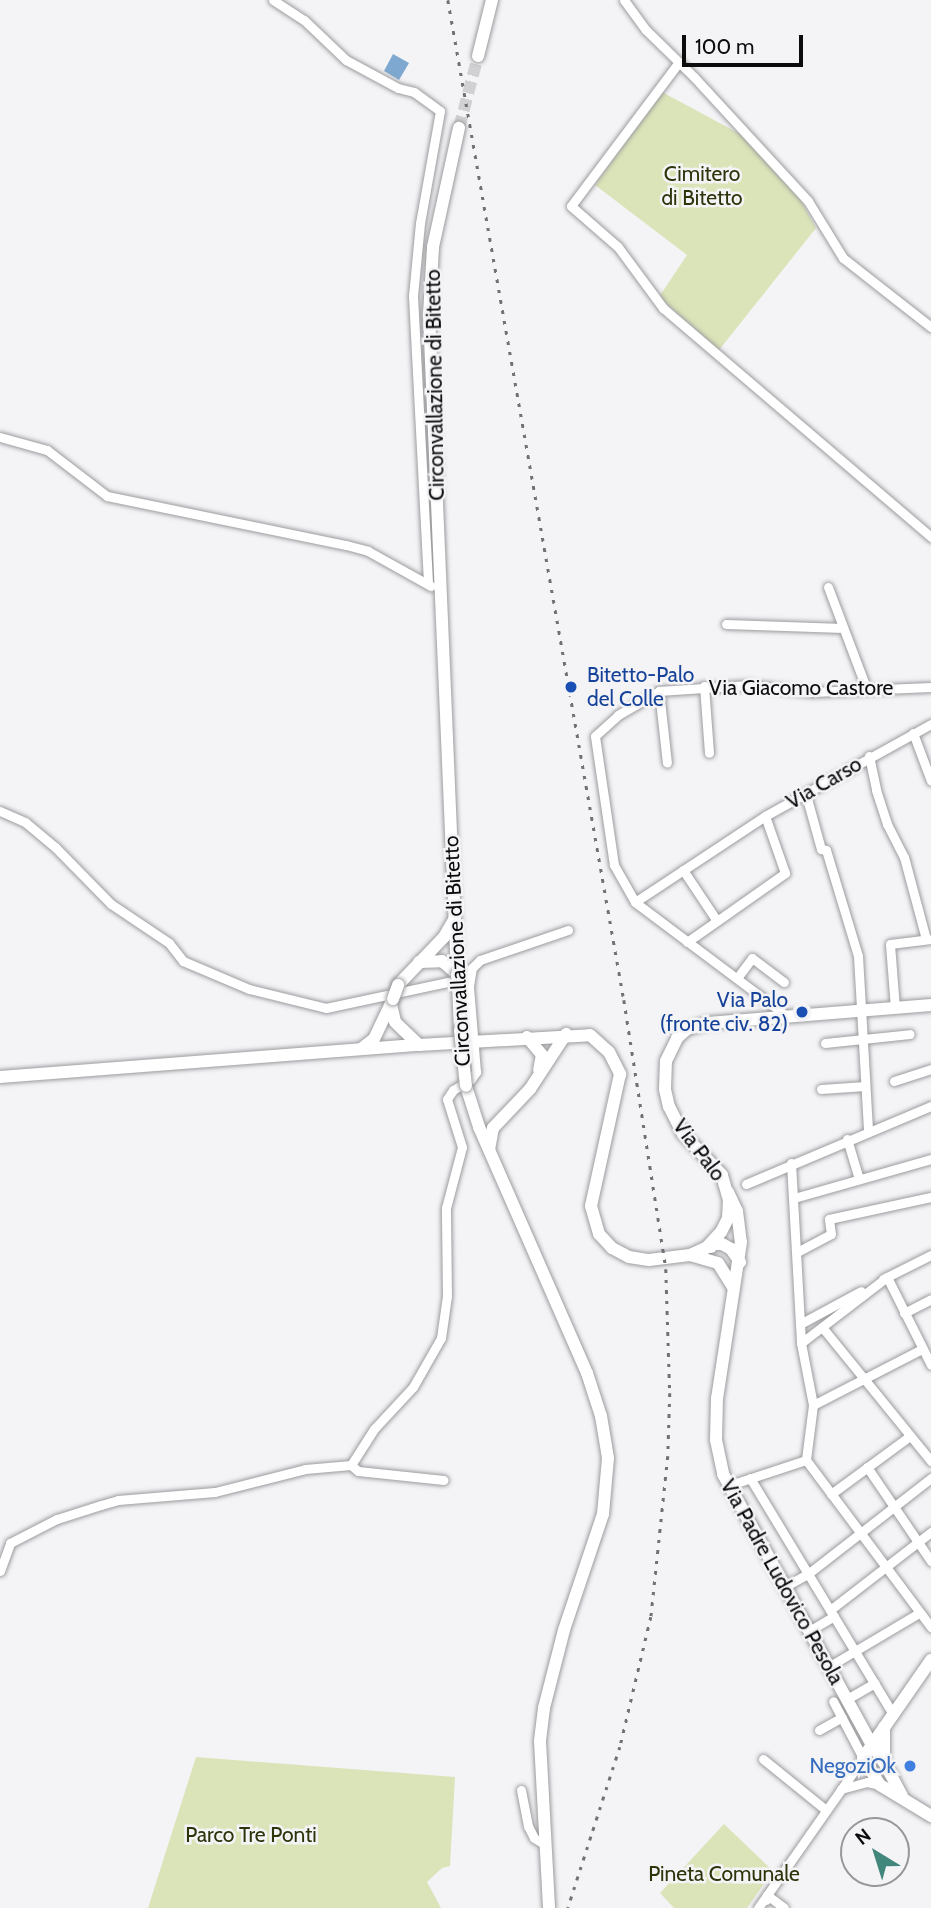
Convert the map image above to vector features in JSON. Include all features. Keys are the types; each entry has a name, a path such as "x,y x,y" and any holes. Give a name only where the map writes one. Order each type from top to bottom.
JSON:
{"main road":[{"path":"478,56 492,0"},
{"name":"Circonvallazione di Bitetto","path":"459,128 438,217 430,285 455,918 462,978 460,1030 466,1086 489,1150 587,1373 601,1416 608,1458 607,1485 598,1534 564,1630 544,1708 540,1741 549,1908"},
{"path":"377,1043 398,985 444,937 455,918"},
{"path":"419,962 442,961 462,978"},
{"name":"Via Palo","path":"690,1255 710,1244 728,1218 728,1192 722,1175 675,1121 665,1089 666,1061 670,1048 687,1030 708,1023 931,1005"},
{"path":"392,1006 401,1031 419,1045"},
{"path":"538,1077 542,1055 553,1041 566,1034 590,1035 597,1040 614,1059 620,1074 591,1206 599,1234 612,1248 629,1257 649,1260 690,1255 718,1263"},
{"path":"527,1037 542,1055"},
{"path":"0,1077 361,1049 377,1043 419,1045 527,1037 553,1041"},
{"path":"489,1150 493,1128 538,1077 553,1041"},
{"path":"471,1105 486,1116 507,1111"},
{"name":"Via Padre Ludovico Pesola","path":"728,1192 740,1226 740,1262 733,1287 715,1423 720,1465 727,1486 828,1667 840,1700 884,1762 903,1797"},
{"path":"733,1287 710,1244 722,1244 731,1248 740,1262"},
{"path":"931,1660 863,1758 880,1785 931,1816"},
{"path":"884,1727 884,1762"}],"street":[{"path":"273,0 304,20 346,60 438,107 441,117 420,223 413,296 428,584"},
{"path":"624,0 646,30 808,201 843,258 931,327"},
{"path":"679,62 572,206 618,247 663,308 931,537"},
{"path":"0,437 47,450 107,496 368,551 441,592"},
{"path":"828,587 867,690"},
{"path":"726,624 843,628"},
{"name":"Via Giacomo Castore","path":"659,691 748,685 813,691 931,687"},
{"path":"704,686 709,753"},
{"path":"667,763 659,691 618,715 595,736 614,865 635,902 788,1017"},
{"name":"Via Carso","path":"687,942 785,873 765,816 931,724"},
{"path":"913,733 931,781"},
{"path":"869,756 887,824 904,857 929,939 890,944 895,1008"},
{"path":"806,795 858,956 868,1130"},
{"path":"0,811 25,822 55,847 111,904 169,943 183,961 249,989 326,1008 462,978 480,960 568,930"},
{"path":"635,902 765,816"},
{"path":"683,870 717,921"},
{"path":"737,978 752,958 784,982"},
{"path":"351,1465 374,1429 413,1387 441,1338 447,1296 446,1208 463,1147 447,1099 453,1090 471,1079 476,1072 474,1041 462,978"},
{"path":"825,1043 910,1034"},
{"path":"894,1082 931,1069"},
{"path":"821,1089 865,1086"},
{"path":"746,1184 868,1130 931,1106"},
{"path":"847,1139 859,1179"},
{"path":"794,1198 931,1159"},
{"path":"791,1163 801,1343 813,1405 806,1460 931,1627"},
{"path":"797,1252 831,1234 829,1219 931,1197"},
{"path":"800,1324 931,1255"},
{"path":"887,1277 931,1365"},
{"path":"801,1343 887,1277"},
{"path":"904,1313 931,1299"},
{"path":"822,1327 931,1461"},
{"path":"813,1405 922,1349"},
{"path":"831,1494 911,1436"},
{"path":"727,1486 806,1460"},
{"path":"0,1571 9,1543 57,1520 101,1505 215,1492 305,1469 351,1465 358,1471 444,1480"},
{"path":"867,1467 931,1561"},
{"path":"750,1478 893,1714"},
{"path":"784,1587 809,1573 931,1478"},
{"path":"809,1631 931,1532"},
{"path":"828,1667 919,1613"},
{"path":"758,1908 863,1758 842,1717 840,1700 874,1683"},
{"path":"819,1730 842,1717"},
{"path":"763,1759 826,1810"},
{"path":"841,1790 867,1782 880,1785"},
{"path":"521,1790 528,1826 534,1839 544,1844"},
{"path":"765,1908 767,1895"},
{"path":"767,1895 785,1908"}],"green space":[{"name":"Cimitero di Bitetto","path":"662,92 742,135 800,199 816,228 719,350 659,297 687,255 595,185"},
{"name":"Parco Tre Ponti","path":"196,1757 455,1777 450,1866 442,1868 427,1882 441,1908 148,1908"},
{"name":"Pineta Comunale","path":"724,1824 773,1871 747,1908 674,1908 660,1893"}],"water":[{"path":"393,54 409,63 399,80 384,71"}],"tunnel":[{"path":"459,128 478,56"}],"railway":[{"path":"448,0 624,1000 666,1269 670,1393 668,1456 651,1617 620,1747 568,1908"}],"place":[{"name":"Bitetto-Palo del Colle","path":"571,687"},
{"name":"Via Palo (fronte civ. 82)","path":"802,1012"},
{"name":"NegoziOk","path":"910,1766"}]}
